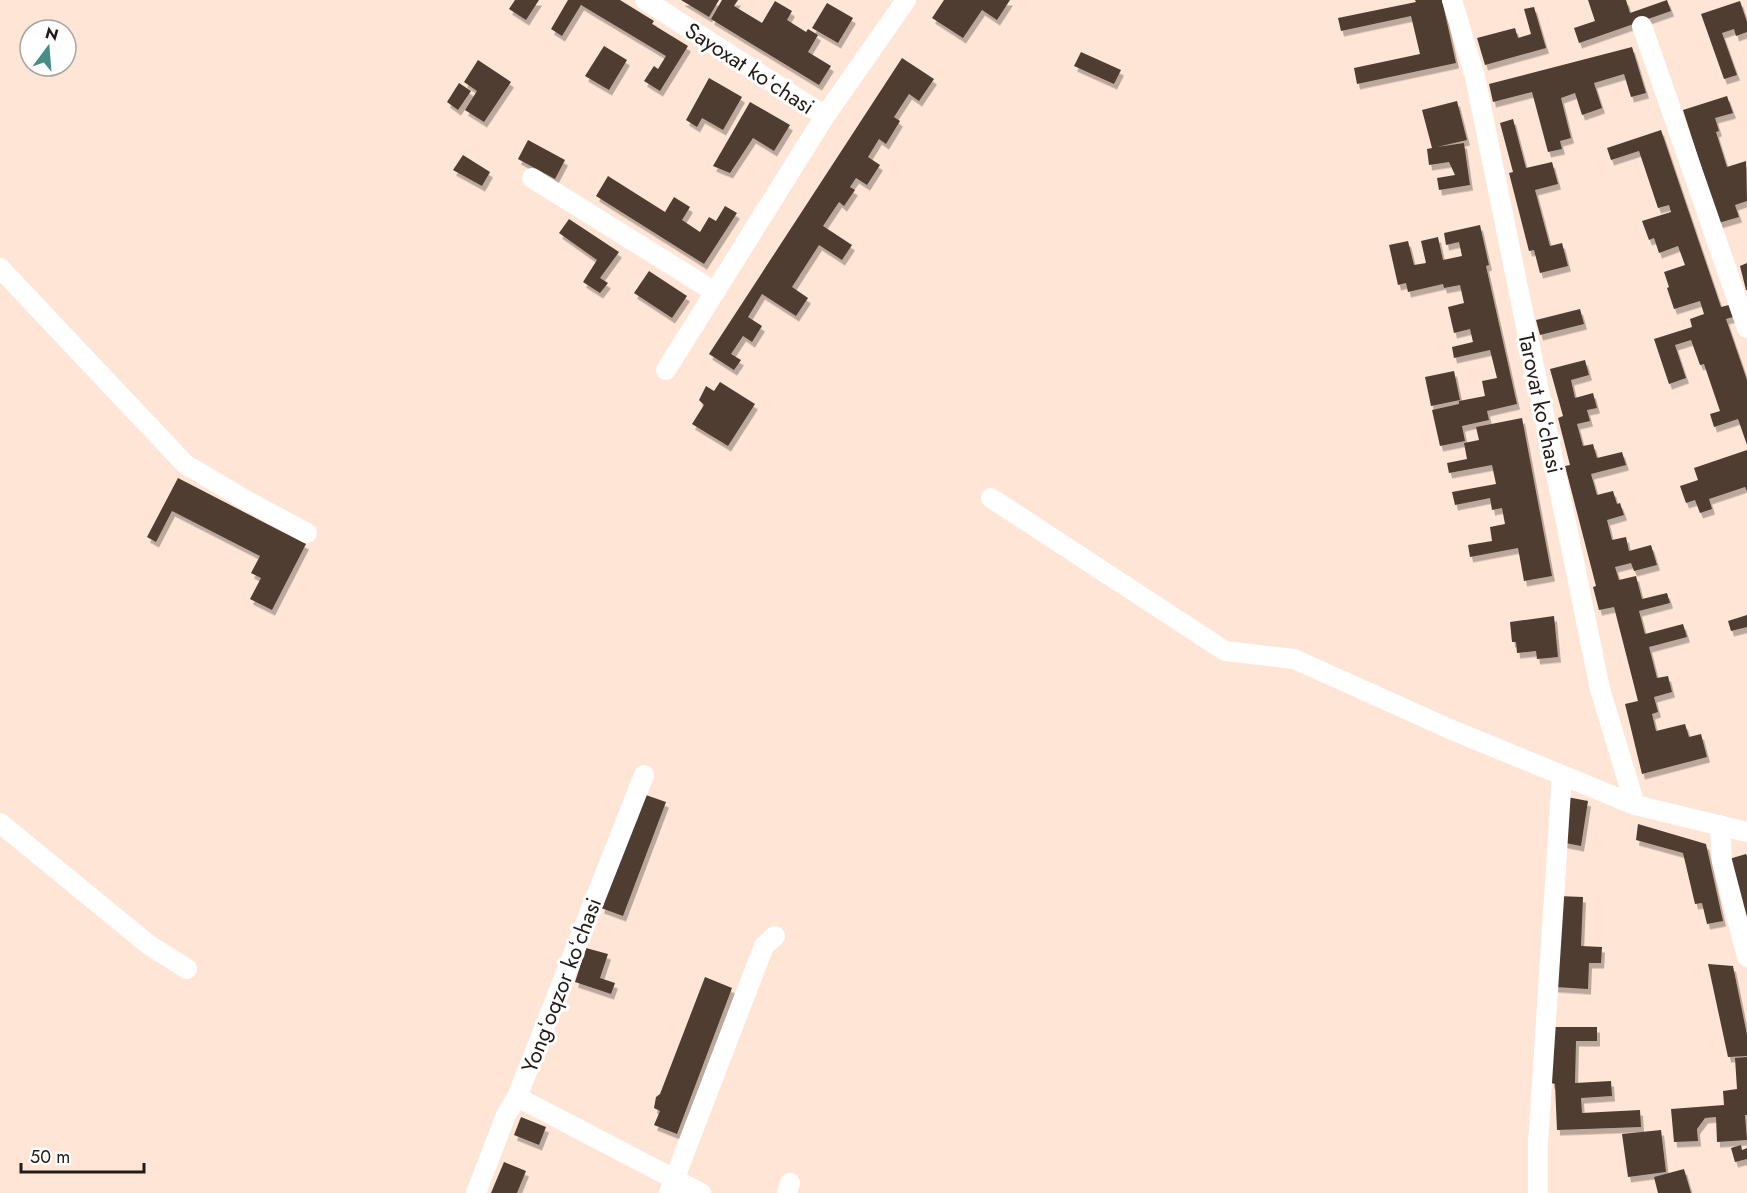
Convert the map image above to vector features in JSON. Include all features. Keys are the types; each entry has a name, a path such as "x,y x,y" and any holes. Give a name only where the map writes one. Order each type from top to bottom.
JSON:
{"street":[{"name":"Sayoxat koʻchasi","path":"645,0 825,116"},
{"path":"666,370 825,116 906,0"},
{"name":"Tarovat koʻchasi","path":"1452,0 1475,77 1600,689 1635,805"},
{"path":"1642,26 1747,328"},
{"path":"532,178 715,292"},
{"path":"0,268 185,464 307,533"},
{"path":"991,498 1225,651 1294,659 1452,730 1635,805 1747,832"},
{"name":"Yongʻoqzor koʻchasi","path":"476,1193 506,1115 517,1097 644,775"},
{"path":"1538,1193 1538,1144 1562,775"},
{"path":"0,823 149,945 187,969"},
{"path":"1720,825 1722,861 1747,957"},
{"path":"671,1186 764,946 775,936"},
{"path":"517,1097 671,1186 701,1193"}],"building":[{"path":"515,0 539,0 526,20 509,9"},
{"path":"568,0 620,0 654,21 652,24 688,46 660,91 644,81 654,66 658,69 666,56 581,5 562,36 551,29"},
{"path":"681,0 719,0 709,17"},
{"path":"722,0 738,0 734,6 762,23 775,1 792,11 787,20 806,32 808,29 818,35 808,52 831,66 819,85 711,19"},
{"path":"944,0 1010,0 997,20 982,10 963,38 932,18"},
{"path":"1415,0 1442,0 1456,63 1357,84 1354,68 1420,54 1411,16 1341,31 1338,18 1416,2"},
{"path":"1588,0 1626,0 1630,13 1667,0 1671,11 1579,43 1574,28 1595,21"},
{"path":"1740,1 1747,22 1747,32 1736,36 1734,29 1722,33 1737,75 1724,79 1701,14"},
{"path":"827,3 853,18 838,43 812,28"},
{"path":"1534,7 1546,48 1485,65 1477,38 1515,28 1518,38 1531,34 1524,9"},
{"path":"604,46 627,60 609,90 585,76"},
{"path":"1632,47 1646,93 1631,97 1624,74 1594,83 1602,108 1582,115 1575,93 1561,98 1571,138 1560,141 1562,149 1548,152 1532,92 1493,102 1489,84"},
{"path":"1081,52 1121,70 1114,84 1074,66"},
{"path":"902,58 934,79 919,101 909,94 894,117 900,121 886,144 879,139 868,157 880,165 867,185 856,178 850,187 855,190 844,206 839,202 823,226 852,245 842,260 819,245 792,287 808,298 796,316 762,294 748,317 762,326 752,342 743,336 731,354 741,360 734,370 709,354"},
{"path":"478,60 511,82 484,122 465,110 477,91 464,82"},
{"path":"709,78 742,97 723,130 702,118 697,127 686,120"},
{"path":"459,83 471,91 458,110 447,102"},
{"path":"1727,96 1733,113 1715,118 1719,131 1716,132 1727,167 1746,161 1747,201 1735,205 1739,217 1715,224 1715,210 1683,110"},
{"path":"1457,101 1467,140 1437,147 1464,143 1470,185 1439,190 1437,178 1455,175 1449,162 1429,165 1427,149 1432,148 1422,110"},
{"path":"750,102 790,125 774,151 753,138 730,173 713,166"},
{"path":"1513,119 1526,168 1552,162 1558,184 1535,190 1550,246 1562,243 1568,266 1540,273 1534,250 1529,251 1509,173 1513,172 1500,123"},
{"path":"1661,130 1721,307 1729,305 1733,317 1726,319 1747,380 1747,445 1738,419 1714,427 1710,414 1720,411 1704,364 1700,365 1691,340 1675,345 1686,378 1669,384 1654,339 1692,327 1690,319 1704,314 1700,301 1674,309 1664,272 1685,265 1678,246 1659,253 1654,238 1649,240 1642,221 1671,212 1669,205 1658,208 1639,151 1611,160 1607,148"},
{"path":"528,140 565,160 555,179 518,159"},
{"path":"463,155 490,172 482,186 453,170"},
{"path":"608,176 665,212 674,197 690,207 682,220 700,232 709,217 716,221 725,206 737,213 704,264 596,196"},
{"path":"569,219 619,252 600,278 608,283 600,293 583,282 597,260 559,233"},
{"path":"1480,225 1489,265 1486,266 1517,404 1487,411 1489,420 1462,426 1465,441 1440,446 1432,410 1459,404 1459,401 1485,396 1482,381 1497,378 1490,350 1454,358 1452,347 1473,342 1470,329 1454,333 1448,307 1464,303 1460,285 1444,288 1443,284 1408,292 1406,283 1398,285 1389,245 1408,241 1414,265 1426,263 1421,241 1438,237 1443,260 1462,256 1459,242 1446,245 1444,233"},
{"path":"1747,263 1747,290 1746,290 1740,266"},
{"path":"649,271 687,296 672,318 634,293"},
{"path":"1580,309 1584,324 1540,335 1536,320"},
{"path":"1585,360 1589,375 1571,380 1575,398 1593,393 1597,408 1587,410 1590,421 1577,424 1583,446 1593,444 1597,458 1622,452 1626,465 1591,474 1597,495 1613,491 1624,515 1607,520 1612,540 1626,537 1629,551 1651,545 1657,565 1634,571 1631,563 1615,567 1619,580 1636,576 1642,599 1667,593 1670,603 1639,611 1645,634 1683,624 1687,637 1649,647 1657,678 1668,676 1672,692 1654,697 1658,712 1652,714 1656,731 1685,724 1689,737 1701,734 1707,757 1642,774 1625,704 1638,701 1614,607 1599,610 1593,587 1596,586 1565,466 1570,465 1558,418 1563,416 1550,369"},
{"path":"1454,371 1460,400 1431,406 1425,377"},
{"path":"720,382 755,404 728,446 692,424 704,405 699,400 706,386 714,391"},
{"path":"1522,418 1552,576 1524,581 1518,548 1470,557 1468,545 1492,541 1490,527 1505,524 1502,508 1492,510 1490,498 1455,505 1452,492 1496,484 1492,465 1449,473 1447,463 1467,459 1464,443 1479,440 1476,427"},
{"path":"1747,450 1747,491 1745,487 1709,499 1712,509 1700,513 1695,500 1686,503 1680,486 1698,480 1694,468"},
{"path":"178,478 306,544 272,610 250,599 261,578 251,573 260,556 172,511 156,542 147,537"},
{"path":"1747,615 1747,627 1731,631 1728,621"},
{"path":"1554,616 1558,657 1537,659 1536,651 1517,653 1516,642 1512,642 1510,622"},
{"path":"643,794 666,802 623,916 601,908"},
{"path":"1567,797 1588,801 1581,846 1560,842"},
{"path":"1638,824 1706,844 1723,921 1707,924 1702,903 1695,904 1683,853 1636,840"},
{"path":"1746,854 1747,856 1747,918 1729,859"},
{"path":"1558,896 1583,897 1581,946 1602,947 1601,963 1589,963 1588,989 1555,987"},
{"path":"586,948 608,954 600,978 615,983 611,994 575,982"},
{"path":"1708,964 1733,966 1747,1035 1747,1056 1728,1057"},
{"path":"705,977 732,988 677,1134 654,1125 660,1111 654,1108 656,1097 660,1094"},
{"path":"1552,1027 1597,1027 1597,1041 1576,1041 1575,1083 1611,1081 1612,1096 1581,1098 1582,1113 1640,1110 1641,1127 1557,1130 1555,1084 1551,1083"},
{"path":"1747,1057 1747,1115 1745,1115 1747,1140 1717,1142 1716,1117 1705,1118 1697,1129 1698,1141 1674,1142 1671,1109 1724,1105 1723,1091 1737,1089 1735,1058"},
{"path":"521,1117 546,1127 539,1145 514,1135"},
{"path":"1661,1130 1666,1172 1628,1177 1622,1134"},
{"path":"1741,1145 1742,1150 1747,1148 1747,1159 1735,1162 1731,1148"},
{"path":"504,1162 526,1171 517,1193 491,1193"},
{"path":"1684,1169 1691,1193 1658,1193 1654,1177"}]}
